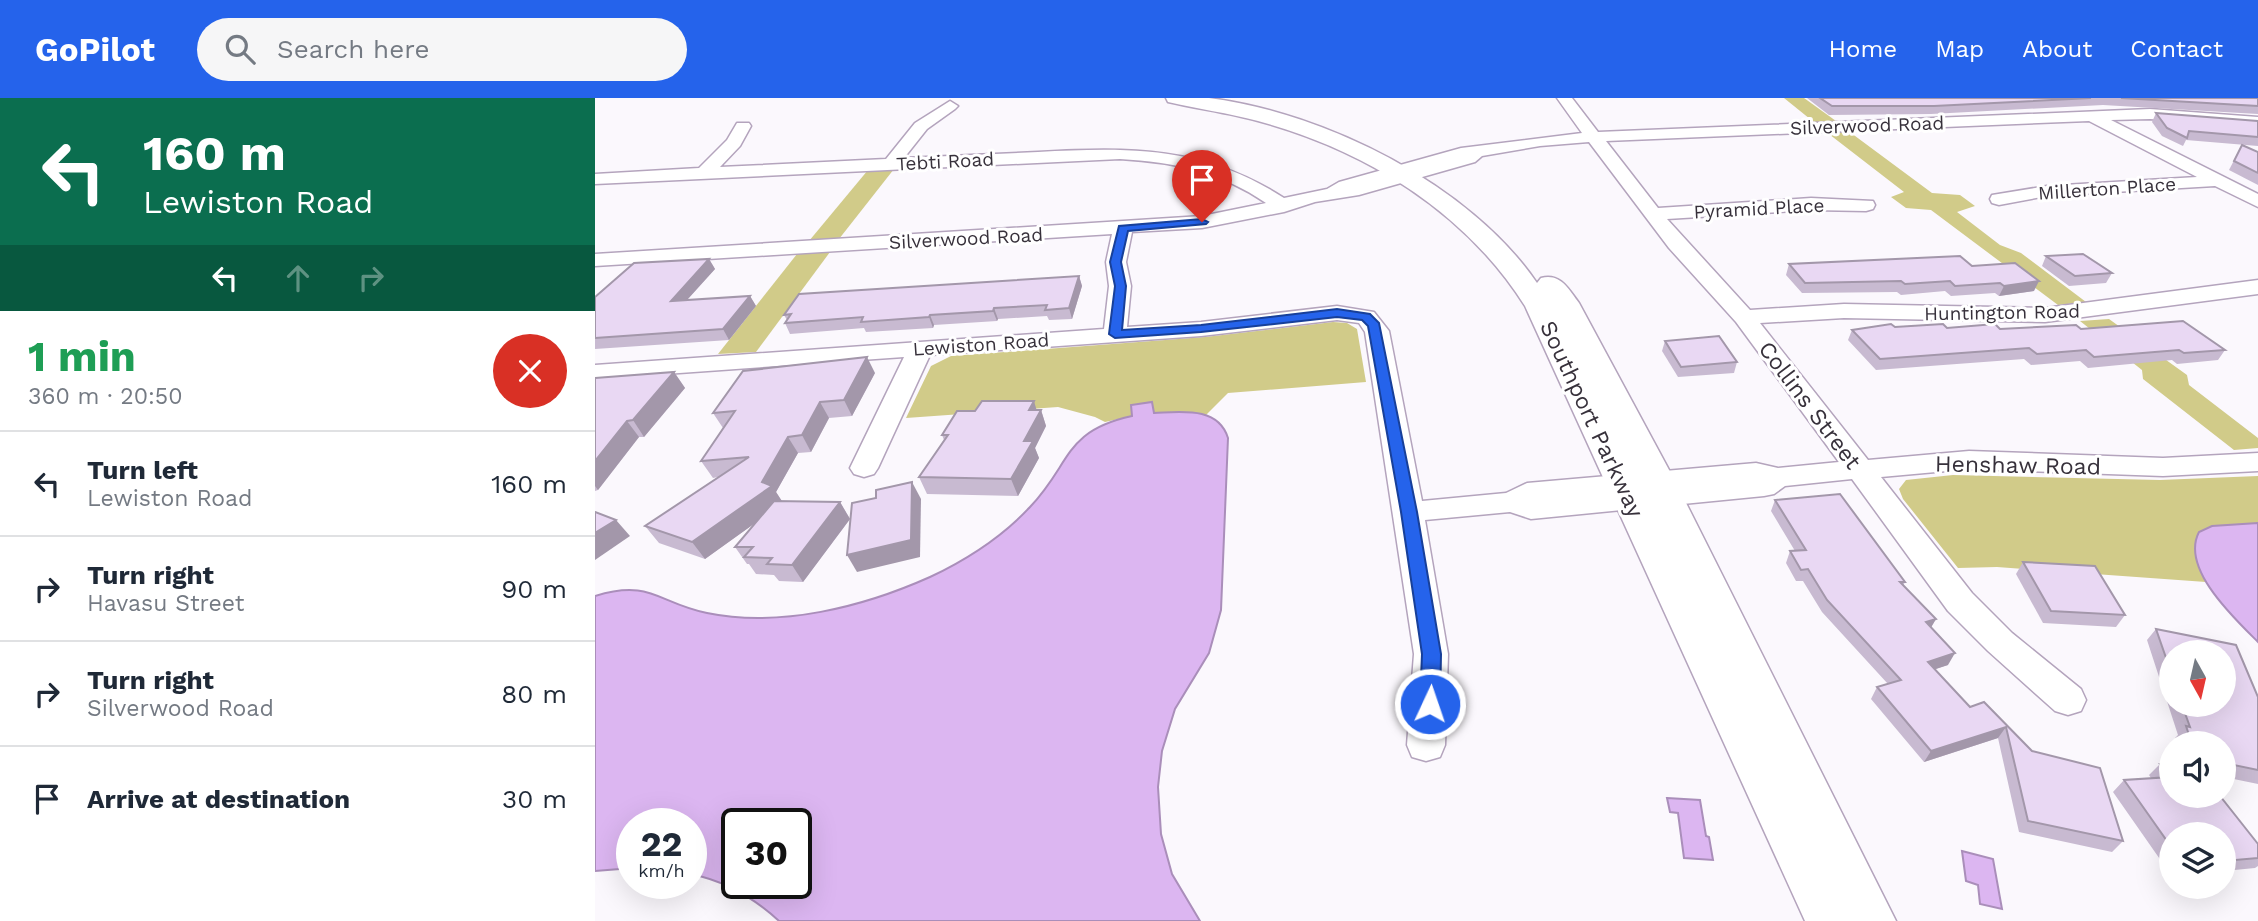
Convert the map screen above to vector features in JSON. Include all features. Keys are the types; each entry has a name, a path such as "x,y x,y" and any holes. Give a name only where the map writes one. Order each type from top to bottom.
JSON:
{"street":[{"name":"Southport Parkway","path":"1175,98 1230,109 1319,134 1410,171"},
{"name":"Southport Parkway","path":"1212,98 1286,115 1371,144 1410,171 1423,186 1477,229 1509,262 1539,306 1643,490 1868,921"},
{"name":"Collins Street","path":"1564,98 1651,214 1744,317 1960,601 2000,642 2068,700"},
{"path":"2057,98 2258,201"},
{"path":"891,164 921,126 950,106"},
{"name":"Silverwood Road","path":"595,260 1202,222 1284,206 1334,192 1345,186 1410,171 1461,153 1540,141 2150,114 2258,122"},
{"path":"704,174 734,142 743,126"},
{"path":"1092,154 1101,136"},
{"name":"Tebti Road","path":"595,179 1092,154 1166,157 1208,166 1253,184 1284,206"},
{"name":"Millerton Place","path":"1999,199 2047,191 2216,181"},
{"name":"Pyramid Place","path":"1651,214 1811,204 1865,205"},
{"path":"1115,334 1120,286 1116,262 1123,228"},
{"name":"Huntington Road","path":"1744,317 1844,311 2045,315 2258,287"},
{"name":"Lewiston Road","path":"595,372 1201,329 1337,313 1366,317 1377,331 1409,512"},
{"path":"863,468 921,348"},
{"name":"Henshaw Road","path":"1409,512 1513,502 1527,492 1764,487 1777,477 1969,460 2163,467 2258,462"},
{"name":"Southport Parkway","path":"1643,490 1833,921"},
{"path":"1409,512 1431,654 1426,745"}],"shaded area":[{"path":"1784,98 1804,98 1836,121 1815,123"},
{"path":"1847,130 1932,193 1960,195 1975,206 1957,212 2000,245 2021,253 2086,302 2058,305 1931,210 1906,208 1891,197 1904,192 1825,131"},
{"path":"894,169 839,239 809,241 868,170"},
{"path":"830,252 756,352 718,354 797,254"},
{"path":"2109,319 2187,375 2189,385 2258,438 2258,448 2234,450 2143,379 2142,370 2080,321"},
{"path":"1333,322 1347,323 1357,329 1366,382 1228,393 1206,415 1188,412 1154,413 1152,402 1132,416 1105,422 1058,407 906,418 931,366 951,356 1205,337"},
{"path":"1152,402 1154,413 1197,413 1216,420 1228,438 1221,610 1209,653 1175,709 1162,751 1158,787 1161,834 1172,874 1200,921 779,921 749,899 812,899 812,808 721,808 721,884 707,878 707,808 616,808 616,869 595,871 595,596 614,591 642,591 707,613 763,618 821,612 904,588 957,563 983,547 1030,507 1080,440 1110,422 1132,416 1131,405"},
{"path":"1953,475 2160,480 2258,476 2258,523 2212,526 2199,532 2198,563 2206,582 1997,567 1958,568 1903,499 1899,489 1906,480"},
{"path":"2258,523 2258,642 2212,592 2197,561 2195,546 2199,532 2212,526"},
{"path":"1667,798 1700,800 1713,860 1684,858 1678,813 1670,812"},
{"path":"1962,851 1993,859 2002,909 1980,904 1978,885 1966,881"}],"building":[{"path":"1820,98 2091,98 1934,106 1832,106"},
{"path":"2121,98 2258,98 2258,106"},
{"path":"2156,113 2258,121 2258,137 2189,131 2187,138 2167,128"},
{"path":"2242,145 2258,152 2258,173 2234,161"},
{"path":"2083,254 2112,273 2075,276 2046,256"},
{"path":"1960,256 1972,266 2015,263 2039,281 2004,286 2000,283 1955,286 1950,281 1905,284 1901,281 1805,283 1789,264"},
{"path":"709,259 671,301 750,296 723,329 595,338 595,297 634,263"},
{"path":"1079,276 1069,308 1045,310 1047,305 861,322 863,317 785,323 791,314 784,315 799,294"},
{"path":"2183,321 2225,350 2184,353 2179,350 2094,357 2086,350 2037,354 2029,348 1880,359 1852,330 1891,324 1895,327 1943,324 1947,328 1995,324 2000,329 2076,325 2081,329"},
{"path":"1719,336 1737,362 1681,367 1665,341"},
{"path":"867,357 844,400 820,402 802,435 788,437 762,482 772,486 692,542 645,526 749,457 701,461 735,411 713,413 743,371"},
{"path":"674,372 633,420 627,421 595,461 595,378"},
{"path":"982,401 1034,401 1029,410 1041,410 1024,441 1033,441 1011,479 919,477 948,435 942,435 957,411 975,411"},
{"path":"912,482 911,540 847,555 852,503 876,498 876,490"},
{"path":"1840,494 1905,582 1900,582 1936,619 1926,622 1955,653 1928,662 1970,707 1984,702 2032,751 2100,768 2123,841 2028,821 2006,727 1931,751 1877,687 1901,680 1827,600 1808,569 1801,570 1790,551 1806,550 1775,500"},
{"path":"774,501 840,502 792,565 767,564 772,558 744,557 753,547 735,547"},
{"path":"595,512 616,520 595,533"},
{"path":"2023,562 2095,566 2125,615 2051,611"},
{"path":"2156,629 2211,640 2160,640"},
{"path":"2237,647 2258,697 2258,770 2236,765 2236,731 2188,731 2186,726 2190,727 2187,718 2237,718"},
{"path":"2159,778 2159,808 2230,808 2258,844 2258,858 2236,860 2236,822 2159,822 2159,830 2124,780"}],"route":[{"path":"1202,222 1123,228 1116,262 1120,286 1115,334 1201,329 1337,313 1353,313 1366,317 1374,325 1409,512 1431,654 1430,704"}]}
